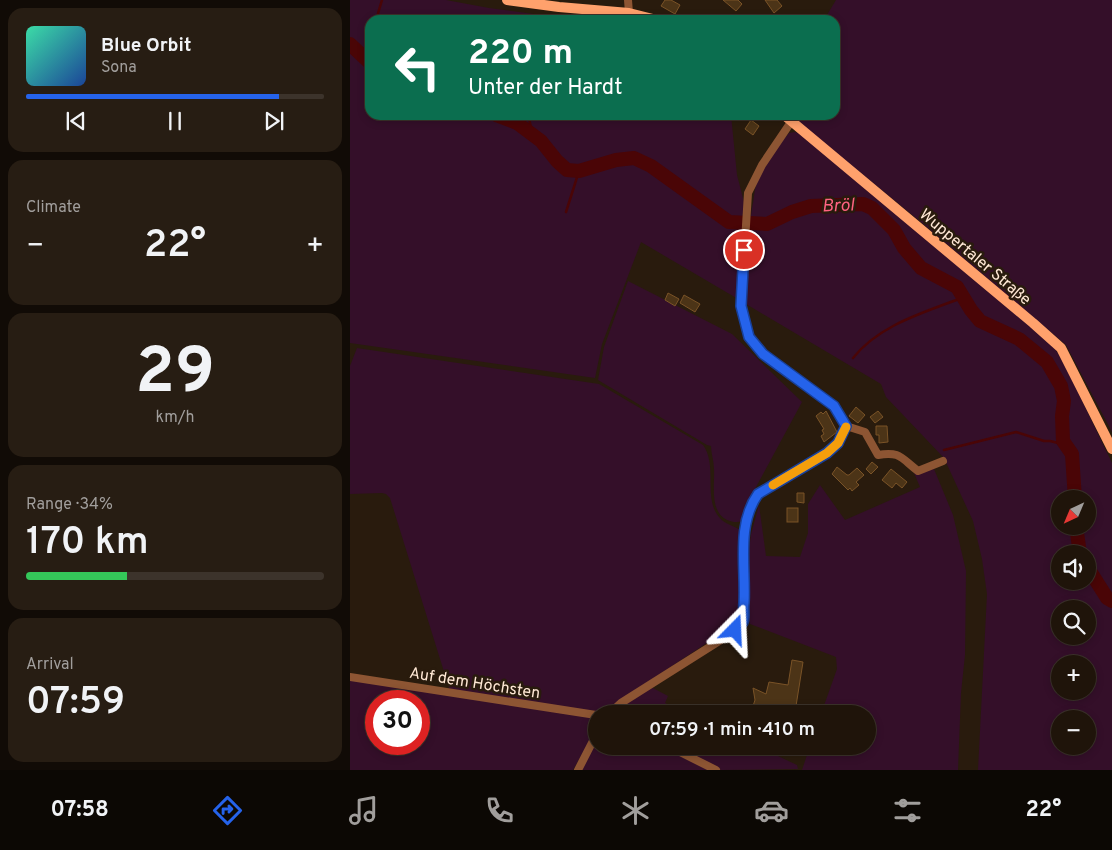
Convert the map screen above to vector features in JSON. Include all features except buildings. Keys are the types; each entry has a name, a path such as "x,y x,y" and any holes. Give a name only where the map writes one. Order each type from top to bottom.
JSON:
{"main road":[{"path":"507,0 637,15"},
{"name":"Wuppertaler Straße","path":"790,120 1061,348 1112,449"}],"street":[{"path":"628,0 629,13"},
{"path":"787,120 748,193 741,306 749,337 763,354 834,406 846,426 865,432 878,455 892,452 918,471 943,461"},
{"path":"619,705 735,630 743,622 743,549 745,528 751,504 758,494 827,453 838,443 846,426"},
{"name":"Auf dem Höchsten","path":"350,677 588,713"},
{"path":"578,770 588,751"},
{"path":"686,755 716,770"}],"shaded area":[{"path":"350,0 446,0 540,15 365,15 365,120 732,120 737,175 744,202 739,254 738,299 641,242 602,344 595,378 350,343"},
{"path":"836,0 1112,0 1112,432 1066,345 796,120 840,120 840,15 827,15"},
{"path":"795,132 803,135 1027,322 1056,350 1067,369 1112,463 1112,770 978,770 987,594 982,559 973,521 944,458 886,397 881,384 746,304 750,220 756,185 765,164 789,133"},
{"path":"628,281 732,334 802,402 756,487 742,521 734,522 727,520 721,516 715,504 714,466 711,446 598,380 604,347"},
{"path":"357,348 599,384 703,445 710,462 714,509 724,521 742,531 740,620 614,705 588,705 588,710 450,691 390,498 382,493 350,494 350,366"},
{"path":"934,469 953,515 966,571 965,655 961,693 958,770 802,770 807,755 876,755 876,705 824,705 837,669 836,657 750,624 748,619 749,550 751,534 759,505 766,556 800,557 808,533 808,504 820,485 845,520 920,487 914,473"},
{"path":"350,679 421,690 365,690 365,755 430,755 430,691 588,716 588,744 573,770 350,770"},
{"path":"651,687 668,696 665,703 669,705 625,705"},
{"path":"588,755 683,755 712,770 580,770"},
{"path":"691,755 776,755 797,765 798,769 721,770"}],"waterway":[{"path":"378,15 382,0"},
{"name":"Bröl","path":"350,44 365,58"},
{"name":"Bröl","path":"509,120 517,123 541,141 567,170 579,171 616,160 634,158 651,166 729,222 767,224 792,212 811,206 863,204 872,208 894,230 904,248 921,268 957,287 980,321 1019,339 1047,362 1061,386 1064,401 1062,416 1063,441 1072,454 1074,490"},
{"path":"529,120 533,135"},
{"path":"566,212 579,171"},
{"path":"853,358 876,336 904,320 964,297"},
{"path":"944,450 1016,432 1044,441 1066,445"},
{"name":"Bröl","path":"1077,535 1079,545"},
{"name":"Bröl","path":"1096,581 1107,598 1112,601"}],"slow traffic":[{"path":"773,485 827,453 838,443 846,427"}],"route":[{"path":"735,630 743,622 743,549 745,528 751,504 758,494 827,453 838,443 846,426 834,406 763,354 749,337 741,306 744,250"}]}
